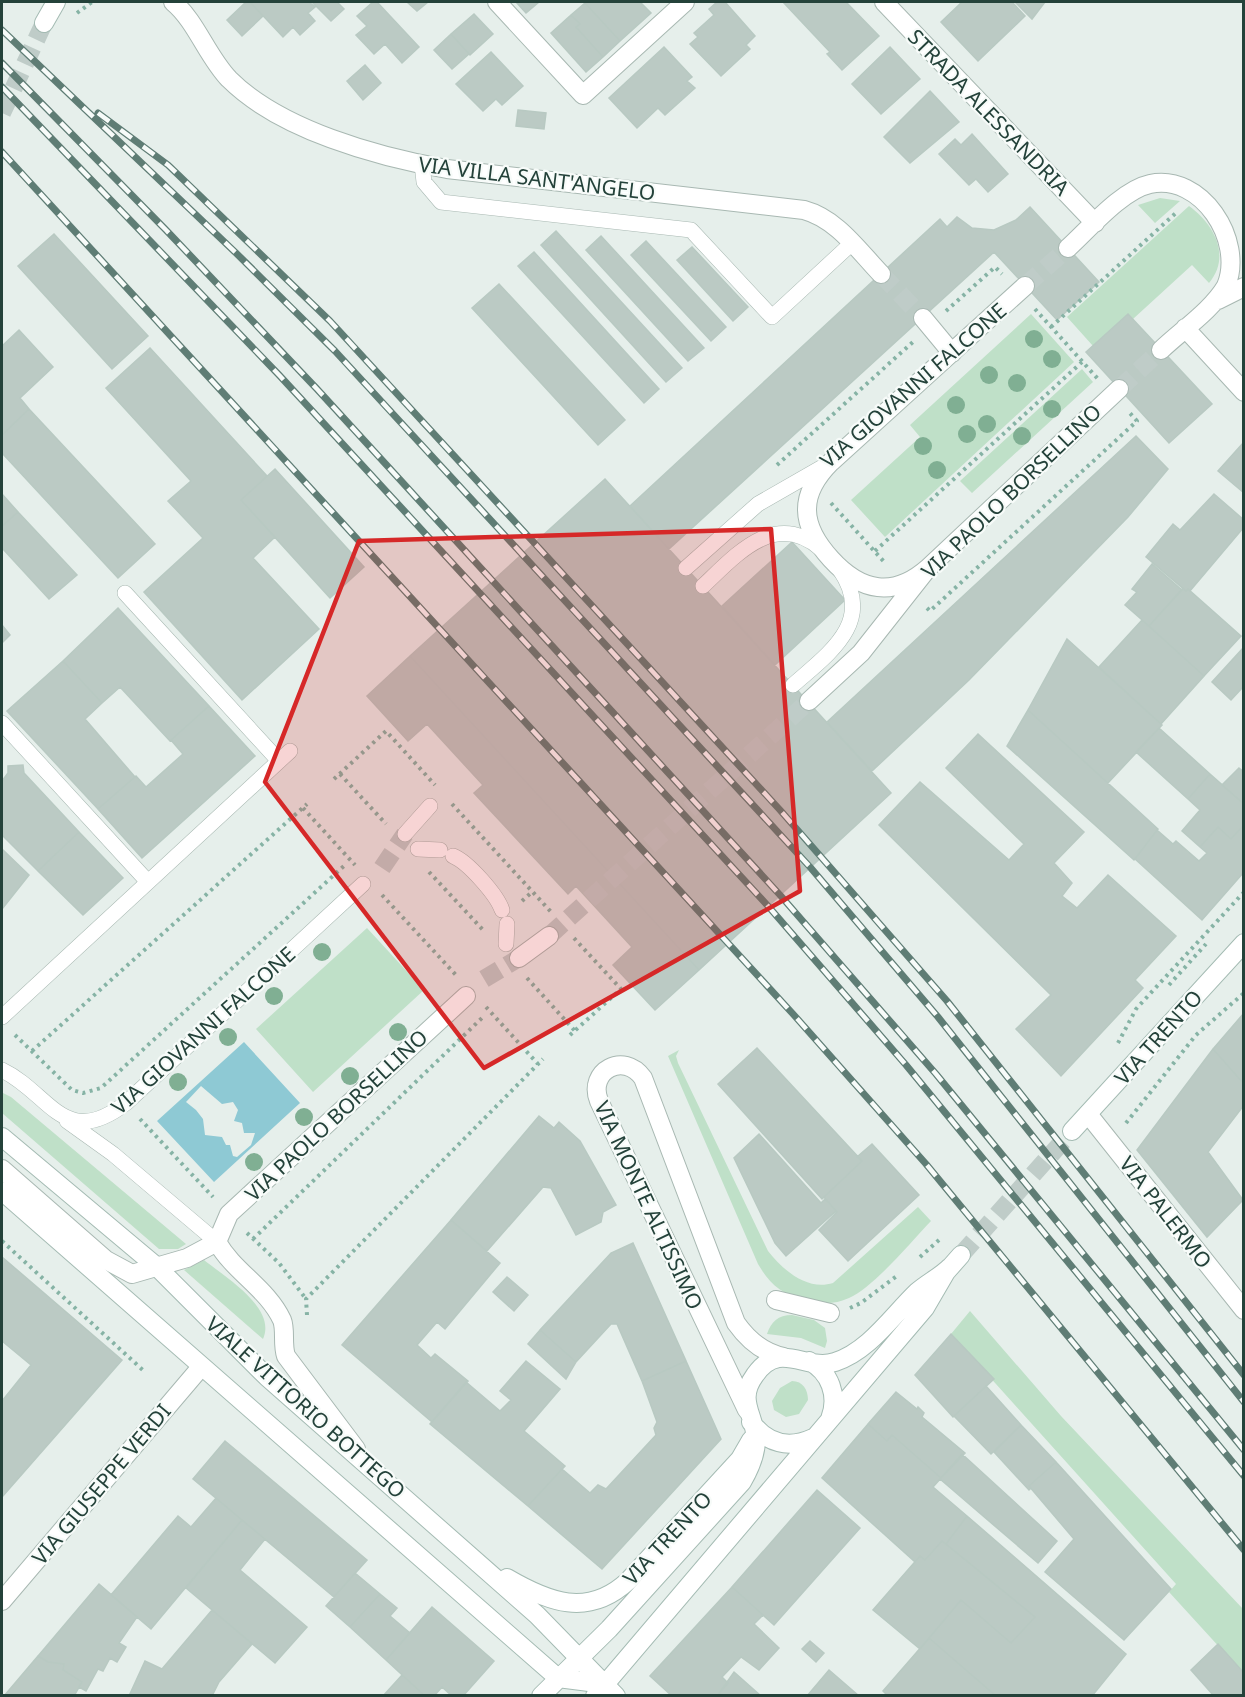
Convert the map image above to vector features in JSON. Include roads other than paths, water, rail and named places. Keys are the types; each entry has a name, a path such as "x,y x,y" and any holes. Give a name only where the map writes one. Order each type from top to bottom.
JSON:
{"street":[{"name":"VIA VILLA SANT'ANGELO","path":"173,2 185,9 210,57 250,96 298,123 342,141 422,164 476,173 804,210 818,214 852,243 881,273"},
{"path":"497,2 583,95 684,2"},
{"name":"STRADA ALESSANDRIA","path":"884,2 1095,223"},
{"path":"44,23 55,3"},
{"path":"1068,248 1126,195 1148,184 1167,183 1185,187 1230,219 1244,232"},
{"path":"1161,350 1226,286 1234,263 1232,238 1227,227 1208,205"},
{"path":"1207,307 1244,287"},
{"name":"VIA GIOVANNI FALCONE","path":"831,462 1021,290"},
{"path":"931,318 951,353"},
{"path":"1185,328 1244,392"},
{"name":"VIA PAOLO BORSELLINO","path":"809,702 861,653 928,568 1111,386"},
{"path":"831,462 816,479 807,502 809,526 824,552 838,568 862,584 885,588 910,582 928,568"},
{"path":"519,964 549,936"},
{"name":"VIA TRENTO","path":"1072,1131 1244,943"},
{"name":"VIA PAOLO BORSELLINO","path":"216,1242 229,1214 474,999"},
{"name":"VIA MONTE ALTISSIMO","path":"749,1415 596,1094 598,1078 607,1069 627,1065 635,1069 642,1078 736,1323 746,1337 760,1347 784,1357"},
{"name":"VIA PALERMO","path":"1088,1114 1244,1310"},
{"name":"VIALE VITTORIO BOTTEGO","path":"2,1137 158,1268 267,1377 480,1562 578,1658 605,1692"},
{"path":"2,1169 106,1260 132,1274 187,1258 216,1242 227,1260 265,1294 283,1322 283,1348 286,1356 366,1463"},
{"name":"VIALE VITTORIO BOTTEGO","path":"2,1191 558,1678"},
{"path":"558,1678 605,1692 791,1462 825,1427 925,1308 955,1261 922,1288 881,1330 854,1352 830,1364 784,1357"},
{"path":"776,1300 830,1313"},
{"name":"VIA TRENTO","path":"541,1695 609,1629 742,1482 753,1459 756,1442 746,1400 751,1380 764,1365 784,1357"},
{"path":"749,1415 764,1436 782,1444 803,1443 825,1427 834,1402 830,1381 815,1364 806,1359"},
{"name":"VIA GIUSEPPE VERDI","path":"2,1601 201,1367"},
{"name":"VIA TRENTO","path":"480,1562 547,1600 592,1601 613,1593 628,1581 740,1459 752,1438 749,1415"}],"lane":[{"path":"422,164 424,182 441,202 692,230 772,317 852,243"},
{"name":"VIA GIOVANNI FALCONE","path":"686,568 758,504 831,462"},
{"path":"703,586 746,546 767,535 792,534 814,543 824,552"},
{"path":"793,685 837,645 850,625 853,613 852,595 838,568"},
{"path":"2,1017 285,756 125,592"},
{"path":"2,723 148,882"},
{"path":"405,834 430,806"},
{"path":"418,849 451,852 467,866 507,912 506,944"},
{"name":"VIA GIOVANNI FALCONE","path":"2,1070 50,1109 68,1119 79,1122 100,1119 117,1110 366,881"},
{"path":"50,1109 113,1154 216,1242"}],"water":[{"path":"244,1042 300,1103 214,1182 157,1121","holes":["201,1086 222,1104 233,1102 238,1110 234,1121 242,1123 244,1133 255,1133 251,1145 237,1157 233,1156 230,1145 226,1145 222,1137 205,1135 203,1119 186,1102"]}],"tunnel":[{"path":"2,113 44,23"},
{"path":"1025,286 1068,248"},
{"path":"881,274 923,318"},
{"path":"1119,389 1161,350"},
{"path":"549,936 809,701"},
{"path":"382,868 405,834"},
{"path":"484,979 519,958"},
{"path":"961,1255 1072,1131"}],"railway":[{"path":"2,30 236,253 335,351 810,867 938,1017 1244,1402"},
{"path":"2,63 166,230 317,389 780,895 936,1074 1244,1450"},
{"path":"2,87 280,376 768,906 906,1065 1244,1476"},
{"path":"98,113 168,165 330,321 780,810 947,1001 1244,1375"},
{"path":"2,152 793,1014 926,1164 1244,1550"}]}
